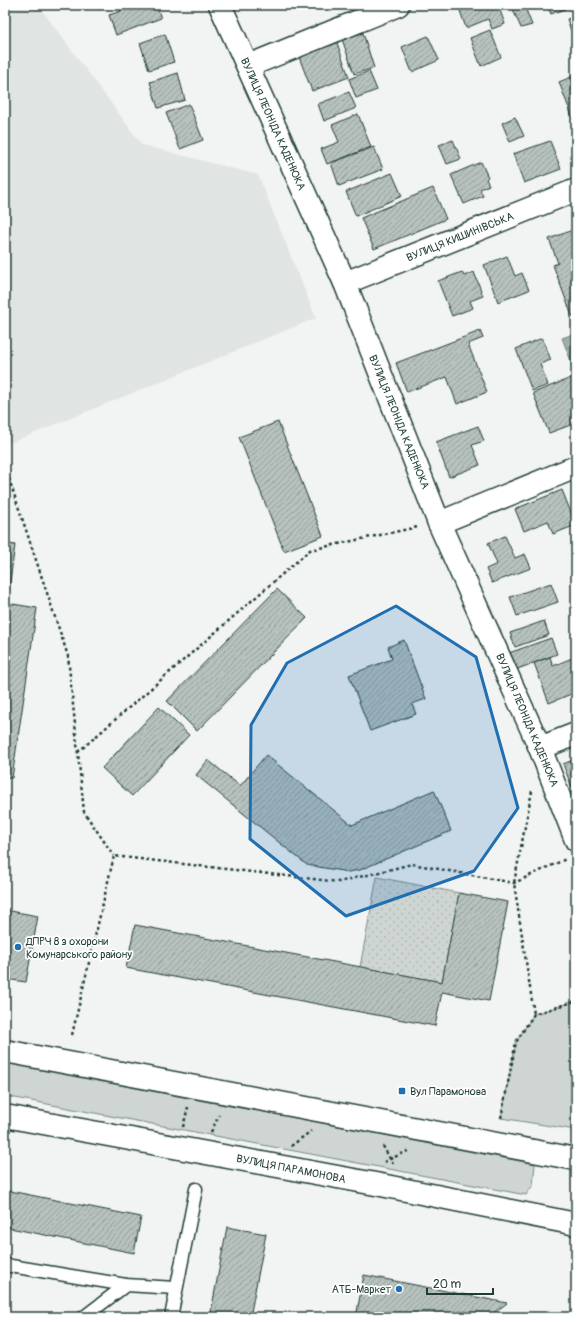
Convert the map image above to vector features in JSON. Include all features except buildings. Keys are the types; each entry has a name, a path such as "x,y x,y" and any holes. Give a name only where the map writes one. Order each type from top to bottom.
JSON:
{"street":[{"name":"ВУЛИЦЯ ЛЕОНІДА КАДЕНЮКА","path":"220,5 344,283 439,523 540,748 573,849"},
{"path":"248,66 398,5"},
{"name":"ВУЛИЦЯ КИШИНІВСЬКА","path":"344,283 576,190"},
{"path":"439,523 576,467"},
{"path":"540,748 576,734"},
{"path":"5,1051 576,1159"},
{"name":"ВУЛИЦЯ ПАРАМОНОВА","path":"5,1116 373,1184 576,1224"}],"lane":[{"path":"171,1317 175,1288 196,1189"},
{"path":"5,1265 126,1285 175,1288"},
{"path":"84,1317 126,1285"}],"path":[{"path":"5,467 68,656 84,812 114,856 72,1035"},
{"path":"78,752 310,550 439,523"},
{"path":"533,785 514,883 534,1014"},
{"path":"114,856 339,882 412,864 514,883 573,849"},
{"path":"501,1118 516,1042 534,1014 576,1001"},
{"path":"182,1130 189,1103"},
{"path":"209,1135 222,1110"},
{"path":"286,1149 317,1127"},
{"path":"380,1140 396,1170"},
{"path":"379,1164 415,1148"}],"highlighted area":[{"path":"396,606 476,657 518,808 474,871 346,916 250,839 251,725 287,663"}],"shaded area":[{"path":"5,5 38,5 142,145 258,175 316,318 5,445"},
{"path":"377,877 459,893 442,982 360,967"},
{"path":"576,1001 576,1130 501,1118 516,1042 534,1014"},
{"path":"5,1062 535,1164 533,1185 526,1195 5,1096"}],"water":[{"path":"576,333 576,365 573,366 562,338"}],"place":[{"name":"ДПРЧ 8 з охорони Комунарського району","path":"18,947"},
{"name":"Вул Парамонова","path":"402,1091"},
{"name":"АТБ-Маркет","path":"399,1289"}]}
